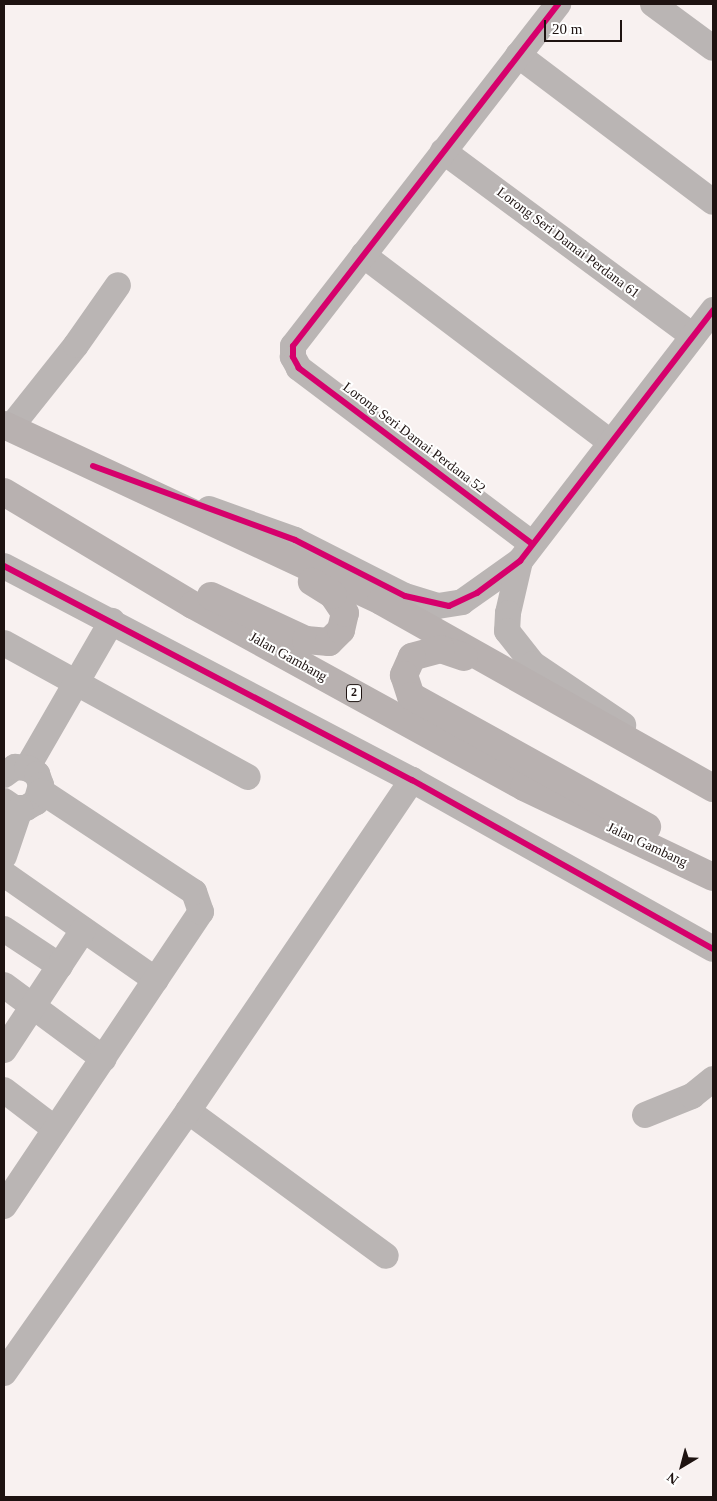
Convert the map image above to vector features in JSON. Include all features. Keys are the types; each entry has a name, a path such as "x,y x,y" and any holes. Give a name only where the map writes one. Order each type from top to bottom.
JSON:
{"highway":[{"path":"7,426 234,535 381,601 713,787"},
{"name":"Jalan Gambang","path":"4,492 74,531 193,605 524,787 713,877"},
{"path":"74,531 306,640 328,642 337,637 345,613 333,595 234,535"},
{"path":"516,676 441,649 412,657 404,675 411,696 419,703 713,865"}],"street":[{"path":"558,4 363,255 610,442"},
{"path":"653,4 713,48"},
{"path":"518,55 713,202"},
{"name":"Lorong Seri Damai Perdana 61","path":"443,151 693,336"},
{"name":"Lorong Seri Damai Perdana 52","path":"363,255 293,346 293,358 300,368 526,552"},
{"path":"7,426 118,285"},
{"path":"93,466 295,540 398,593 438,606 462,602 526,552 713,310"},
{"path":"526,552 508,613 507,631 517,646 553,678 713,787"},
{"path":"4,566 412,780 713,949"},
{"path":"4,856 8,803 36,802 41,791 37,774 15,771 75,682 112,621"},
{"path":"4,643 248,777"},
{"path":"4,1373 188,1111 412,780"},
{"path":"4,1206 201,912 198,897 41,791"},
{"path":"4,874 156,980"},
{"path":"4,929 60,966"},
{"path":"4,1050 83,930"},
{"path":"4,985 34,1005 104,1059"},
{"path":"645,1116 692,1096 713,1079"},
{"path":"4,1090 56,1129"},
{"path":"188,1111 386,1256"}],"cycle path":[{"path":"531,543 299,368 293,357 293,346 558,4"},
{"path":"93,466 295,540 405,596 449,606 477,593 520,561 713,310"},
{"path":"4,566 412,780 713,949"}]}
